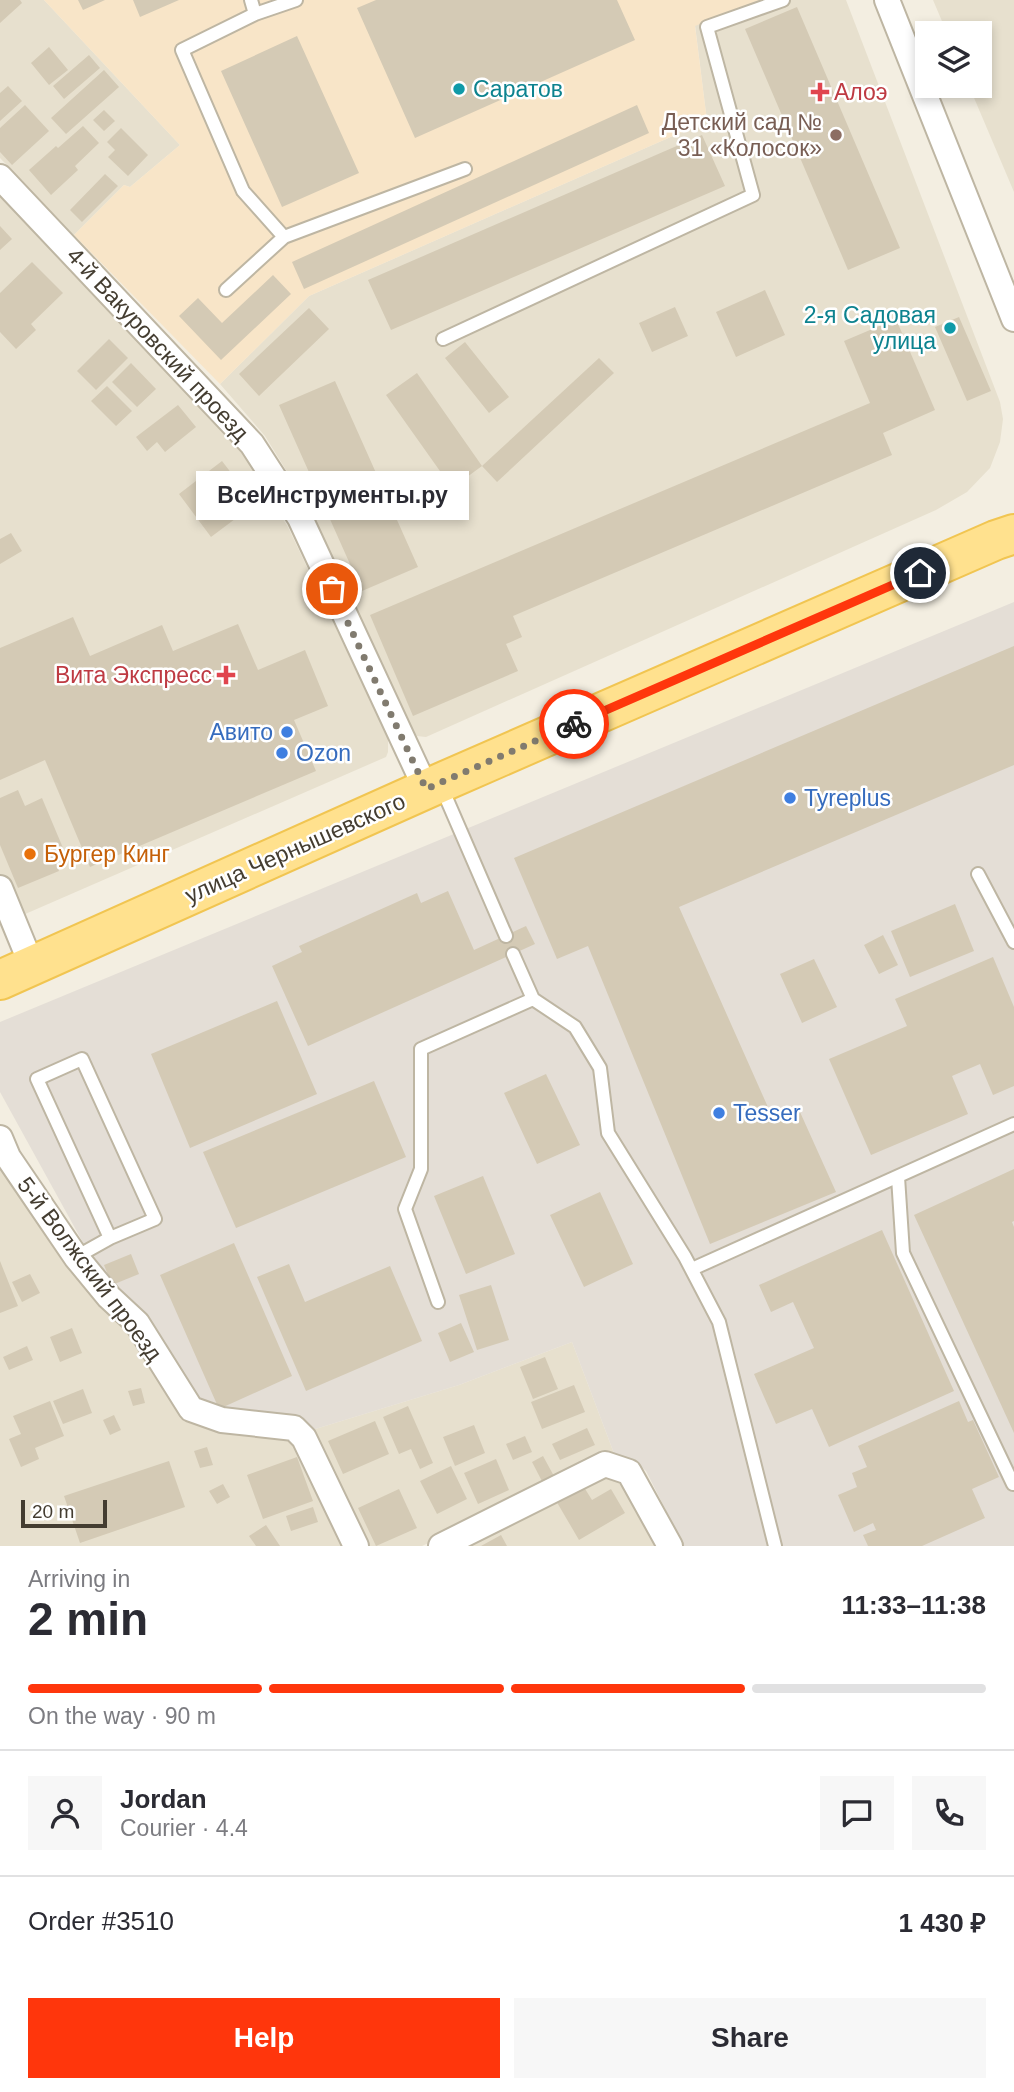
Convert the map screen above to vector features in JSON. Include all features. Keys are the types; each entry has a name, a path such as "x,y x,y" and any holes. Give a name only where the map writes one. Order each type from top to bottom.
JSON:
{"main road":[{"name":"улица Чернышевского","path":"16,973 433,786 983,545 1014,534"}],"street":[{"path":"887,0 1014,319"},
{"name":"4-й Вакуровский проезд","path":"0,177 252,443 300,518 433,786"},
{"path":"0,888 16,973"},
{"name":"5-й Волжский проезд","path":"0,1138 8,1157 76,1256 109,1297 137,1323 191,1409 222,1420 294,1428 304,1438 356,1546"},
{"path":"441,1546 606,1464 629,1472 670,1546"}],"lane":[{"path":"251,0 255,13"},
{"path":"284,237 243,191 182,50 255,13 296,0"},
{"path":"443,340 753,195 708,27 783,0"},
{"path":"226,290 284,237 465,169"},
{"path":"433,786 506,936"},
{"path":"978,874 1014,942"},
{"path":"513,954 533,999 575,1027 600,1068 608,1133 692,1269 719,1322 775,1546"},
{"path":"438,1302 405,1209 421,1169 421,1049 533,999"},
{"path":"76,1256 155,1219 82,1059 37,1079 110,1238"},
{"path":"692,1269 1014,1124"},
{"path":"898,1177 903,1253 1013,1484"}],"shaded area":[{"path":"0,0 44,0 180,145 130,187 124,185 74,235 0,158"},
{"path":"44,0 762,0 695,26 707,121 309,296 220,384 74,235 124,185 130,187 180,145"},
{"path":"762,0 846,0 1000,402 1003,419 1000,442 990,468 967,492 936,510 426,737 417,736 408,725 310,509 265,436 220,384 309,296 707,121 695,25"},
{"path":"933,0 1014,0 1014,192 974,98 992,98 992,21 942,21"},
{"path":"0,193 239,448 288,527 388,738 388,752 386,757 0,925"},
{"path":"1014,602 1014,1546 684,1546 646,1471 635,1461 615,1456 572,1342 459,1385 312,1430 198,1404 108,1288 0,1092 0,1022"},
{"path":"0,1158 63,1260 102,1309 128,1332 298,1443 347,1546 0,1546"},
{"path":"572,1342 615,1456 422,1546 365,1546 312,1430 459,1385"},
{"path":"603,1472 616,1476 657,1546 458,1546"}],"building":[{"path":"0,0 20,0 22,3 0,23"},
{"path":"78,0 105,0 83,10"},
{"path":"133,0 179,0 140,17"},
{"name":"Саратов","path":"376,0 617,0 635,40 415,138 357,8"},
{"path":"797,7 900,248 848,270 745,29"},
{"path":"297,36 359,173 282,207 221,71"},
{"path":"49,47 68,70 49,85 31,63"},
{"path":"89,55 100,68 64,99 53,86"},
{"path":"104,70 119,87 66,134 51,118"},
{"path":"8,86 22,101 0,121 0,93"},
{"path":"25,105 49,131 12,165 0,152 0,128"},
{"path":"637,105 649,133 304,289 292,262"},
{"path":"104,110 115,121 104,131 93,120"},
{"path":"83,126 99,143 75,166 78,170 51,195 29,170"},
{"path":"121,128 148,155 128,176 108,157 115,150 107,142"},
{"path":"702,135 725,186 391,330 368,280"},
{"path":"105,174 118,186 82,222 70,210"},
{"path":"0,226 12,239 0,250"},
{"path":"32,262 63,293 31,324 36,330 16,349 0,332 0,293"},
{"path":"273,275 291,294 221,360 179,316 198,298 222,323"},
{"path":"765,290 785,335 736,357 716,312"},
{"path":"675,307 688,336 652,352 639,323"},
{"path":"309,308 329,329 259,396 239,374"},
{"path":"959,317 991,391 967,401 935,327"},
{"path":"896,319 935,410 883,433 892,455 513,616 522,637 506,644 518,671 413,716 370,615 870,403 844,341"},
{"path":"109,339 128,358 96,390 77,371"},
{"path":"465,342 509,397 489,413 445,358"},
{"path":"599,358 614,373 497,482 482,466"},
{"path":"131,363 156,389 137,407 112,382"},
{"path":"417,373 482,466 452,488 386,395"},
{"path":"335,381 418,567 362,591 279,405"},
{"path":"107,386 132,411 116,426 91,401"},
{"path":"178,405 196,427 165,452 157,442 147,451 136,437"},
{"path":"222,461 255,504 211,537 179,494"},
{"path":"11,533 22,551 0,564 0,539"},
{"path":"73,617 90,656 162,625 173,651 238,624 258,670 305,650 328,706 294,720 316,771 90,867 45,760 0,780 0,648"},
{"path":"1014,646 1014,765 679,907 775,1123 800,1112 836,1192 710,1244 588,946 557,959 514,858"},
{"path":"18,790 25,806 42,798 63,848 52,853 59,871 18,888 0,845 0,798"},
{"path":"448,891 474,950 526,926 535,944 308,1046 272,966 302,952 299,946 417,893 421,903"},
{"path":"955,904 974,951 910,977 891,931"},
{"path":"883,935 898,965 879,974 864,945"},
{"path":"993,957 1014,1007 1014,1086 993,1095 980,1064 952,1076 968,1114 871,1155 829,1059 907,1026 895,999"},
{"path":"814,959 837,1007 802,1023 780,974"},
{"path":"277,1001 317,1094 190,1148 151,1054"},
{"path":"546,1074 580,1145 537,1164 504,1093"},
{"path":"374,1081 406,1157 236,1228 203,1152"},
{"path":"1014,1169 1012,1222 1014,1433 914,1215"},
{"path":"483,1176 515,1254 466,1274 434,1196"},
{"path":"600,1192 633,1264 584,1287 550,1215"},
{"path":"882,1230 954,1391 829,1447 812,1409 776,1424 754,1374 814,1348 793,1302 771,1312 759,1285"},
{"path":"234,1243 292,1376 219,1409 160,1275"},
{"path":"131,1254 139,1274 112,1285 104,1265"},
{"path":"0,1261 18,1306 0,1313"},
{"path":"289,1264 305,1302 390,1266 422,1341 306,1391 257,1277"},
{"path":"30,1274 40,1293 22,1302 12,1282"},
{"path":"491,1285 509,1340 477,1350 459,1295"},
{"path":"461,1323 474,1352 450,1362 438,1333"},
{"path":"72,1328 82,1353 60,1362 50,1337"},
{"path":"27,1346 33,1360 9,1370 3,1357"},
{"path":"545,1357 558,1389 533,1399 520,1367"},
{"path":"574,1385 585,1412 542,1429 531,1402"},
{"path":"141,1388 145,1403 133,1406 128,1391"},
{"path":"83,1389 92,1413 63,1424 53,1401"},
{"path":"50,1401 64,1436 35,1448 39,1459 21,1467 9,1439 21,1434 13,1416"},
{"path":"959,1401 968,1422 973,1420 999,1477 972,1489 985,1518 922,1546 868,1546 863,1535 876,1530 873,1523 854,1532 838,1495 857,1487 852,1473 867,1467 858,1446"},
{"path":"408,1406 433,1463 420,1469 411,1449 399,1454 383,1417"},
{"path":"114,1415 121,1430 110,1435 103,1420"},
{"path":"375,1421 389,1454 343,1474 328,1441"},
{"path":"474,1425 485,1453 455,1466 443,1437"},
{"path":"587,1428 595,1445 560,1460 552,1444"},
{"path":"525,1436 532,1452 513,1460 506,1444"},
{"path":"207,1447 213,1465 200,1468 194,1451"},
{"path":"543,1456 555,1478 544,1485 532,1462"},
{"path":"297,1457 313,1501 263,1519 247,1475"},
{"path":"496,1459 509,1490 478,1504 464,1473"},
{"path":"169,1461 185,1507 80,1543 64,1496"},
{"path":"451,1466 467,1499 437,1514 420,1481"},
{"path":"223,1484 230,1497 217,1504 209,1491"},
{"path":"582,1484 592,1500 611,1489 625,1513 579,1540 555,1499"},
{"path":"399,1489 417,1528 376,1546 358,1508"},
{"path":"313,1507 318,1522 291,1531 286,1516"},
{"path":"266,1525 280,1546 256,1546 249,1536"},
{"path":"501,1535 507,1546 481,1546"}],"way so far":[{"path":"332,589 426,789 574,724"}],"place":[{"name":"Саратов","path":"459,89"},
{"name":"Алоэ","path":"820,92"},
{"name":"Детский сад № 31 «Колосок»","path":"836,135"},
{"name":"2-я Садовая улица","path":"950,328"},
{"name":"ВсеИнструменты.ру","path":"332,589"},
{"name":"Вита Экспресс","path":"226,675"},
{"name":"Авито","path":"287,732"},
{"name":"Ozon","path":"282,753"},
{"name":"Tyreplus","path":"790,798"},
{"name":"Бургер Кинг","path":"30,854"},
{"name":"Tesser","path":"719,1113"}],"route":[{"path":"574,724 920,573"}]}
